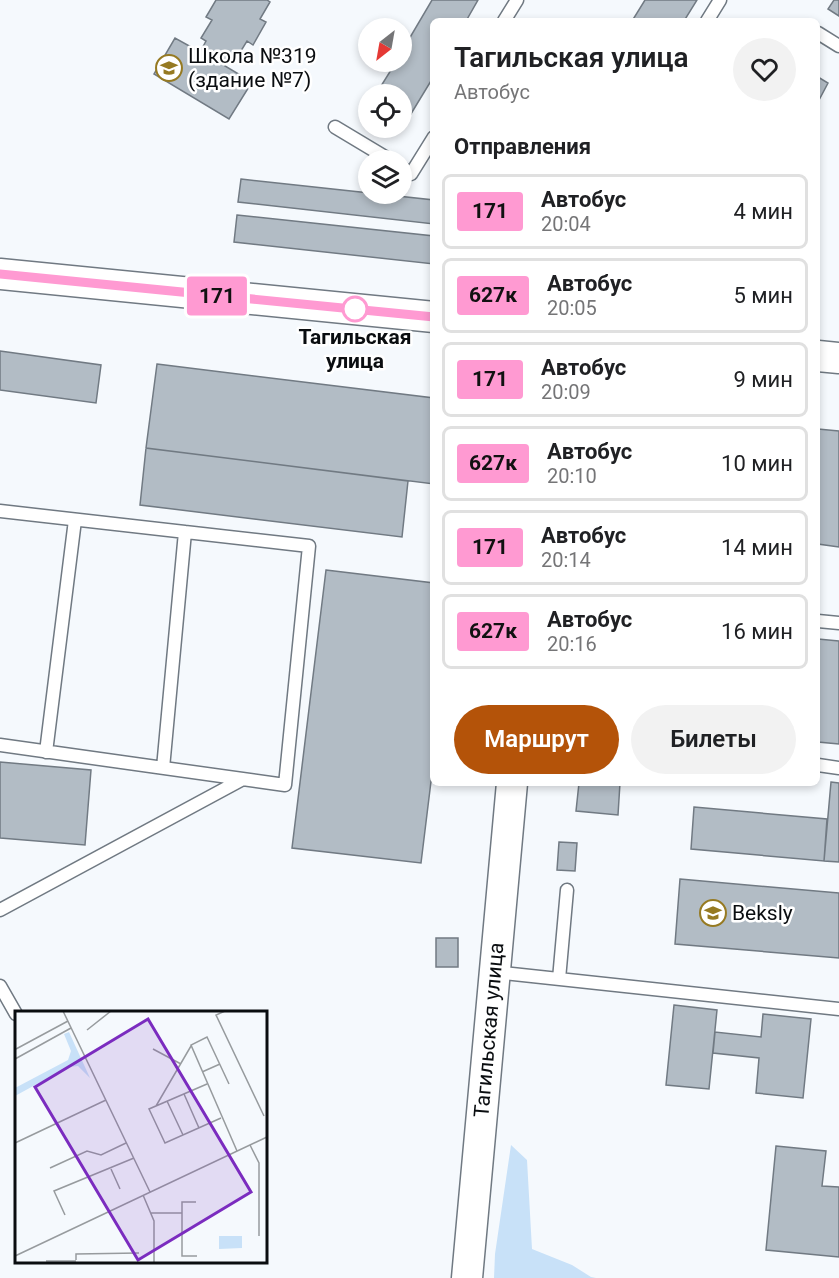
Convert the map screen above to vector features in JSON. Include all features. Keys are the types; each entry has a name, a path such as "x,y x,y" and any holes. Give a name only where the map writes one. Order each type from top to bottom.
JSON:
{"street":[{"path":"0,274 430,317"},
{"path":"820,356 839,358"},
{"name":"Тагильская улица","path":"467,1278 512,786"}],"lane":[{"path":"506,18 516,0"},
{"path":"710,18 720,0"},
{"path":"820,34 839,46"},
{"path":"335,127 373,150"},
{"path":"412,172 430,144"},
{"path":"0,511 309,546 285,785 0,746"},
{"path":"46,752 75,520"},
{"path":"163,768 185,532"},
{"path":"820,621 839,623"},
{"path":"820,765 839,768"},
{"path":"0,910 243,779"},
{"path":"559,979 567,890"},
{"path":"494,972 839,1009"},
{"path":"0,986 15,1012"}],"shaded area":[{"path":"511,1145 527,1160 532,1249 572,1265 596,1278 494,1278 495,1254"}],"building":[{"path":"216,0 267,0 270,2 260,19 266,22 253,45 247,41 236,59 231,56 225,66 252,82 229,119 154,74 175,38 200,52 206,41 201,38 212,20 206,17"},
{"path":"432,0 478,0 468,18 430,18 430,83 412,112 412,84 382,84 390,72 412,72 412,34"},
{"path":"645,0 697,0 686,18 634,18"},
{"path":"834,0 839,0 839,16 828,9"},
{"path":"820,78 828,83 820,98"},
{"path":"241,179 358,192 358,204 412,204 412,198 430,200 430,224 238,202"},
{"path":"237,215 430,236 430,264 234,242"},
{"path":"0,351 101,365 96,403 0,390"},
{"path":"157,364 430,398 430,484 146,448"},
{"path":"820,429 839,431 839,547 820,544"},
{"path":"146,448 408,481 402,537 140,505"},
{"path":"326,570 430,583 430,786 421,863 292,848"},
{"path":"820,639 839,641 839,744 820,742"},
{"path":"0,762 91,770 85,845 0,838"},
{"path":"831,782 839,783 839,862 824,861"},
{"path":"579,786 620,786 618,815 576,811"},
{"path":"694,807 827,819 824,861 691,849"},
{"path":"559,842 577,843 575,871 557,870"},
{"path":"680,879 839,893 839,958 675,944"},
{"path":"436,938 458,938 458,967 436,967"},
{"path":"674,1005 717,1010 709,1089 666,1085"},
{"path":"763,1014 811,1019 803,1098 756,1093 759,1058 713,1053 715,1032 761,1037"},
{"path":"776,1146 826,1151 822,1186 839,1187 839,1257 766,1250"}],"bus line":[{"name":"171","path":"0,274 430,317"}],"place":[{"name":"Школа №319 (здание №7)","path":"169,68"},
{"name":"Тагильская улица","path":"355,309"},
{"name":"Beksly","path":"713,913"}]}
